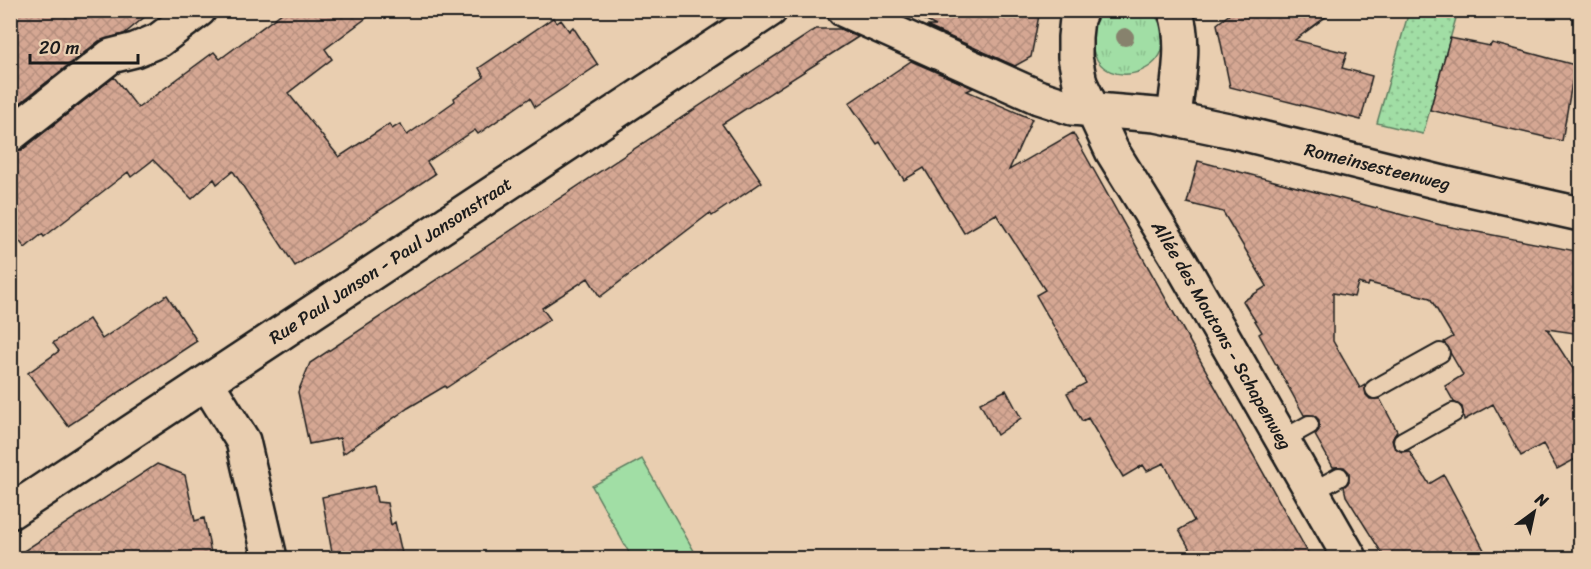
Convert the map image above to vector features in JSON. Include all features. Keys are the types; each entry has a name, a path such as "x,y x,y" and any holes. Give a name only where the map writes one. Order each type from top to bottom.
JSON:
{"street":[{"path":"10,135 111,56 135,50 159,40 199,10"},
{"name":"Rue Paul Janson - Paul Jansonstraat","path":"10,512 770,10"},
{"name":"Romeinsesteenweg","path":"844,10 1038,97 1072,108 1094,112 1148,114 1173,118 1581,214"},
{"path":"1081,10 1077,19 1075,57 1080,83 1094,112"},
{"path":"1173,118 1181,41 1180,24 1175,10"},
{"name":"Allée des Moutons - Schapenweg","path":"1094,112 1126,178 1296,432 1325,484 1350,558"},
{"path":"207,382 237,428 248,456 270,558"}],"lane":[{"path":"1375,389 1440,354"},
{"path":"1403,441 1453,413"}],"green space":[{"path":"1103,11 1152,11 1163,31 1163,48 1155,62 1142,71 1126,74 1111,71 1098,62 1092,44 1092,30"},
{"path":"1409,11 1458,11 1423,134 1377,123"},
{"path":"642,459 698,558 632,558 592,486"}],"building":[{"path":"10,10 153,10 124,34 99,41 10,111"},
{"path":"286,10 377,10 325,49 332,59 288,93 339,157 389,124 392,129 400,124 407,135 484,77 479,68 553,18 557,23 561,20 569,31 573,27 598,65 535,107 530,98 478,134 475,130 427,162 435,174 295,266 233,171 217,184 214,179 192,199 153,160 131,177 128,172 44,237 42,234 25,248 10,229 10,153 22,150 114,77 138,108 214,52 220,59"},
{"path":"905,10 1040,10 1031,57 1015,66 926,26 936,26"},
{"path":"1235,10 1335,10 1295,40 1347,53 1342,68 1372,76 1361,120 1230,87 1217,24"},
{"path":"816,29 840,29 858,37 722,124 762,182 712,216 710,213 600,297 588,278 542,308 550,319 446,388 445,386 408,408 343,454 340,438 309,444 298,392 310,363"},
{"path":"1450,38 1490,46 1492,43 1575,65 1562,141 1430,110"},
{"path":"911,61 973,88 967,91 1032,119 1009,170 1073,133 1311,558 1195,558 1179,530 1194,521 1164,463 1147,471 1143,465 1123,477 1088,418 1082,421 1067,393 1086,383 1036,295 1045,290 996,214 964,233 924,168 904,180 880,142 877,144 849,103"},
{"path":"1198,161 1441,225 1581,252 1581,334 1547,329 1581,381 1581,456 1557,469 1543,444 1521,456 1493,404 1464,420 1462,407 1454,402 1445,386 1463,375 1444,342 1453,337 1430,298 1369,283 1368,286 1358,283 1354,297 1333,293 1333,341 1360,388 1365,385 1366,395 1370,399 1380,399 1397,431 1392,440 1394,447 1402,452 1409,451 1429,484 1444,475 1484,550 1469,558 1385,558 1346,496 1344,487 1349,482 1349,472 1344,467 1333,467 1315,435 1319,430 1319,420 1314,415 1304,415 1259,334 1262,332 1243,301 1267,286 1223,212 1187,203"},
{"path":"167,295 197,341 68,426 28,373 59,351 53,343 89,319 102,339"},
{"path":"1006,390 1021,418 997,435 980,403"},
{"path":"157,464 185,475 195,521 204,518 212,558 13,558"},
{"path":"374,486 377,502 387,503 391,525 395,522 403,558 333,558 322,497"}]}
